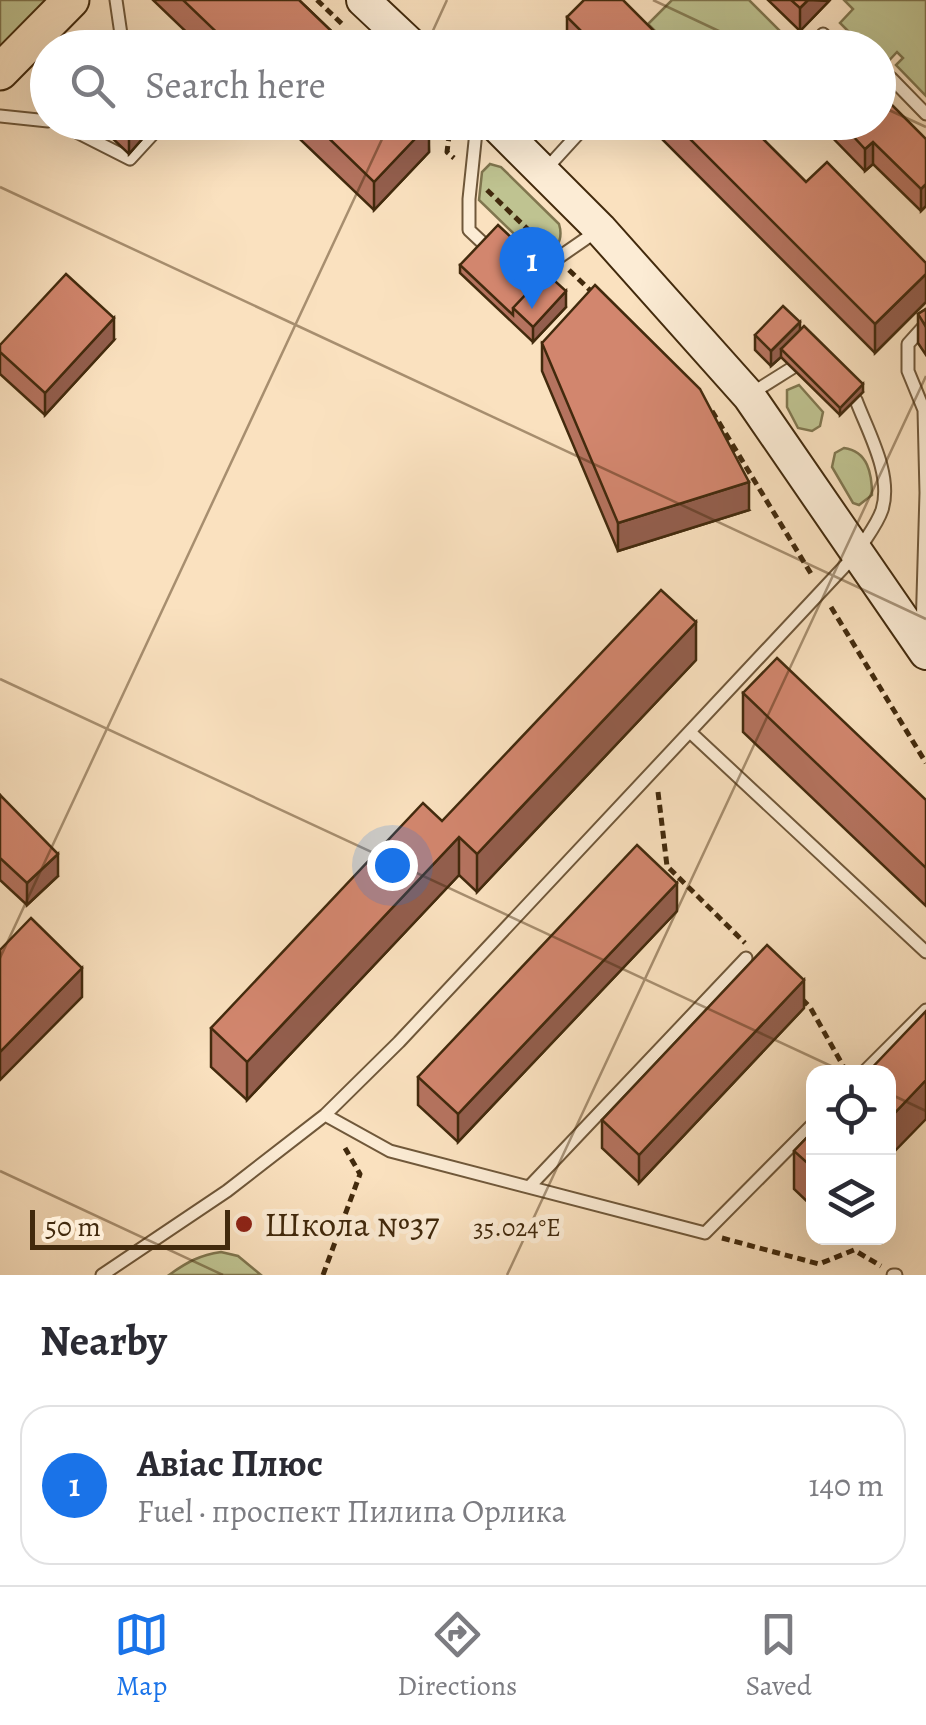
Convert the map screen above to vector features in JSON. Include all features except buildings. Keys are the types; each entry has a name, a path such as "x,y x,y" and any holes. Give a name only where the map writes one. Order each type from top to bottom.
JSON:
{"main road":[{"path":"41,30 71,0"},
{"path":"364,0 395,30"},
{"path":"0,72 30,42"},
{"path":"511,140 600,229 748,396 924,650"}],"lane":[{"path":"116,0 120,30"},
{"path":"896,84 926,114"},
{"path":"0,116 30,119"},
{"path":"93,140 130,159 147,140"},
{"path":"475,140 470,230 486,246"},
{"path":"544,172 573,140"},
{"path":"539,272 600,229"},
{"path":"924,650 924,410 908,371 908,344 926,324"},
{"path":"748,396 792,368"},
{"path":"102,1275 227,1191 325,1115 399,1042 857,553 880,514 884,488 856,400"},
{"path":"690,732 926,952"},
{"path":"529,1187 749,953"},
{"path":"871,1065 926,1010"},
{"path":"325,1115 390,1151 705,1233 806,1132"}],"path":[{"path":"448,140 447,152 600,300"},
{"path":"711,410 926,763"},
{"path":"655,769 667,866 749,953"},
{"path":"794,990 810,1007 843,1065"},
{"path":"323,1275 360,1174 325,1115"},
{"path":"705,1233 819,1264 854,1250 894,1275"}],"green space":[{"path":"0,0 48,0 0,49"},
{"path":"672,0 749,0 779,30 654,30 648,24"},
{"path":"844,0 926,0 926,96 896,65 903,58 896,53 896,30 847,30 840,23 853,9"},
{"path":"490,164 501,167 559,224 559,241 549,254 538,257 479,200 482,172"},
{"path":"799,385 823,412 820,426 812,431 798,428 787,407 787,390"},
{"path":"844,448 858,454 869,472 872,495 859,505 853,503 832,467 835,453"},
{"path":"221,1252 238,1256 261,1275 169,1275 194,1260"}],"place":[{"name":"Авіас Плюс","path":"532,309"},
{"name":"Школа №37","path":"244,1224"}]}
